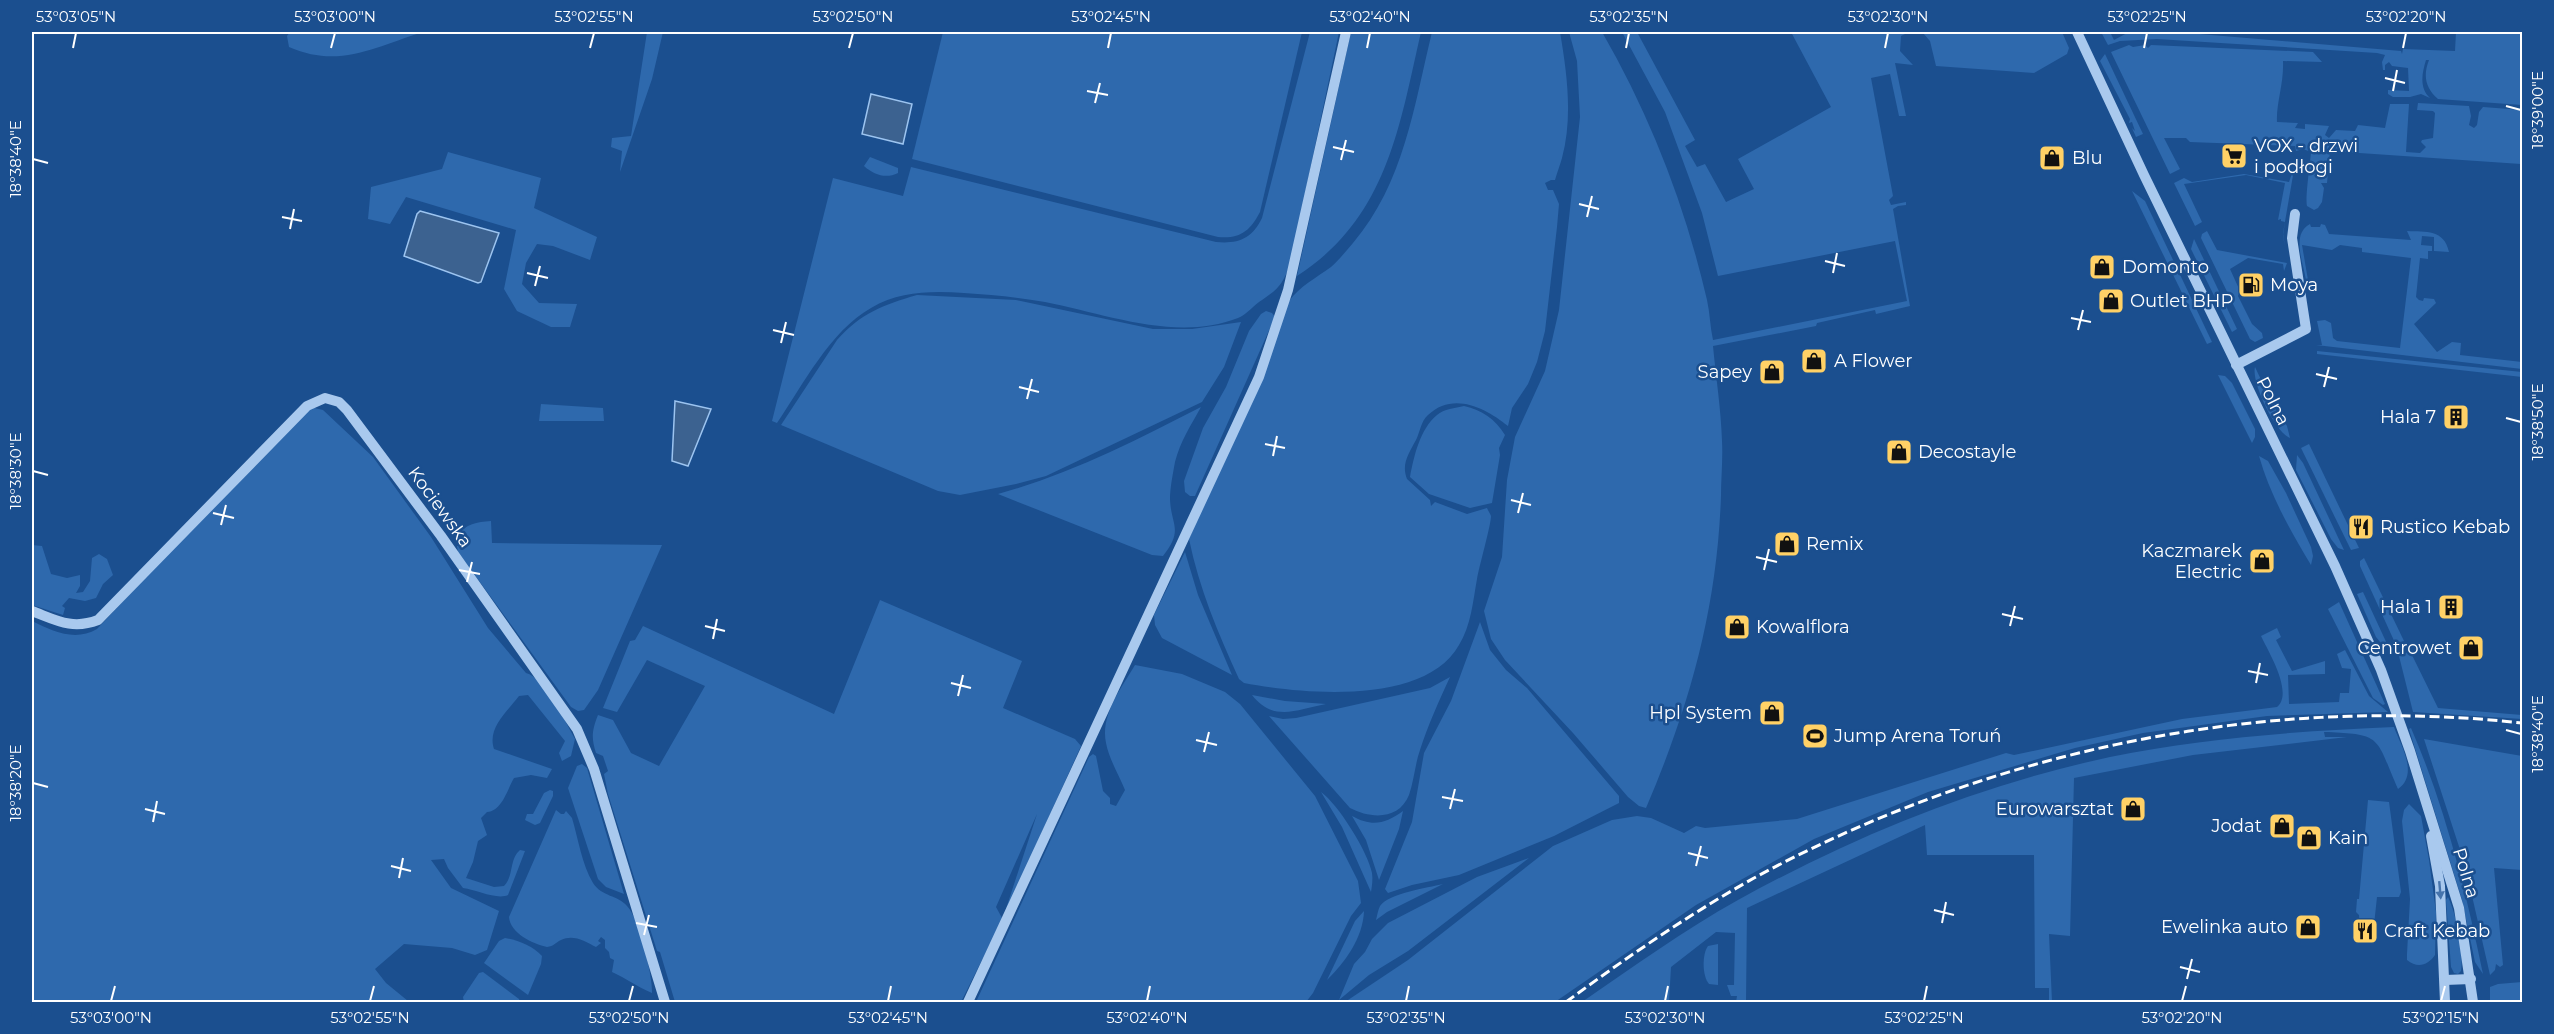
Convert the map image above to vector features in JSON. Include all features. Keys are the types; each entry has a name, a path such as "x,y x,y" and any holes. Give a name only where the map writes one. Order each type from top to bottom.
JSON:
{"street":[{"path":"968,1002 1259,378 1288,290 1346,32"},
{"name":"Polna","path":"2077,32 2375,654 2423,791 2459,908 2474,1002"},
{"path":"2236,365 2306,329 2292,238 2295,214"},
{"name":"Kociewska","path":"32,611 70,625 84,625 98,620 307,406 325,398 339,402 441,536 577,729 594,770 665,1002"},
{"name":"Polna","path":"2423,791 2440,886 2445,1002"},
{"path":"2445,980 2471,979"}],"shaded area":[{"path":"290,32 423,32 357,53 324,56 289,47 287,36"},
{"path":"647,32 663,32 652,79 620,172 622,151 611,147 612,138 631,136"},
{"path":"943,32 1302,32 1260,212 1256,219 1248,229 1238,235 1218,237 912,159"},
{"path":"1310,32 1339,32 1290,265 1278,287 1244,315 1215,325 1166,327 1015,297 940,292 904,295 871,308 843,330 818,360 777,423 772,421 833,178 903,196 911,167 1216,242 1238,241 1254,231 1262,218"},
{"path":"1351,32 1421,32 1396,136 1385,168 1370,199 1351,227 1327,253 1297,276"},
{"path":"1432,32 1560,32 1568,95 1567,127 1562,158 1555,180 1545,183 1548,190 1553,190 1559,204 1545,331 1537,362 1528,384 1512,408 1508,426 1490,413 1469,405 1458,403 1438,408 1424,420 1405,463 1407,479 1430,500 1431,506 1435,502 1467,514 1487,508 1491,515 1469,622 1459,645 1442,665 1419,678 1391,687 1328,692 1244,683 1239,679 1210,610 1189,539 1289,301 1340,258 1370,220 1384,195 1405,143"},
{"path":"1569,32 1602,32 1651,128 1688,230 1707,300 1713,340 1907,301 1895,241 1718,276 1702,213 1665,112 1622,32 1632,34 1637,32 1695,140 1685,146 1697,167 1705,164 1726,202 1754,189 1738,159 1831,107 1791,32 1909,32 1901,36 1900,51 1913,65 1895,63 1906,116 1899,116 1890,74 1871,78 1893,196 1889,200 1891,205 1906,202 1906,205 1893,209 1910,306 1876,314 1875,310 1817,323 1816,326 1713,346 1722,448 1721,496 1714,578 1688,694 1662,770 1646,808 1639,806 1628,797 1573,733 1505,660 1491,639 1484,611 1502,557 1507,480 1515,437 1545,371 1559,310 1580,117 1577,61"},
{"path":"1909,32 2062,32 2069,48 2067,54 2034,73 1936,66 1930,41 1923,33"},
{"path":"2101,32 2110,32 2114,40 2129,32 2176,32 2401,51 2402,54 2403,49 2455,51 2456,32 2522,32 2522,105 2438,99 2426,81 2429,60 2426,60 2422,80 2424,90 2430,98 2421,94 2410,97 2393,97 2388,94 2388,90 2409,91 2408,68 2392,66 2389,62 2383,70 2382,62 2385,55 2377,53 2157,39 2120,41 2108,45"},
{"path":"2129,45 2133,47 2145,45 2148,48 2151,45 2313,52 2322,62 2283,61 2277,122 2298,123 2295,128 2305,129 2305,124 2329,126 2325,135 2329,138 2336,130 2355,131 2358,125 2385,128 2390,104 2409,104 2406,152 2420,153 2426,147 2421,142 2422,140 2433,138 2435,113 2417,110 2418,103 2469,106 2471,116 2469,125 2474,128 2483,107 2522,110 2522,167 2521,164 2330,151 2327,183 2321,183 2324,188 2322,202 2314,210 2307,206 2311,152 2303,149 2296,151 2295,146 2190,142 2186,138 2164,138 2180,169 2170,174 2111,52"},
{"path":"2105,54 2143,134 2136,137 2132,122 2129,123 2130,119 2100,61"},
{"path":"871,94 912,104 903,144 862,134"},
{"path":"448,152 541,178 534,208 597,237 590,260 553,246 537,244 526,263 522,284 539,303 577,304 570,327 551,327 517,311 504,289 516,230 406,197 390,224 368,219 371,187 442,169"},
{"path":"870,157 898,168 898,173 885,176 872,172 864,166"},
{"path":"2295,164 2285,222 2278,220 2285,183 2246,175 2184,184 2202,222 2195,226 2174,183 2184,178 2192,182 2244,174 2289,182"},
{"path":"2132,191 2145,201 2212,342 2207,344"},
{"path":"420,211 499,233 481,282 478,283 404,256 417,214"},
{"path":"2310,224 2311,227 2325,225 2329,234 2411,240 2407,231 2427,232 2439,236 2447,245 2449,252 2434,251 2434,237 2422,236 2421,245 2432,246 2432,251 2428,251 2428,259 2420,258 2416,297 2423,301 2424,298 2434,299 2436,303 2414,324 2437,352 2452,342 2461,343 2460,355 2522,362 2522,369 2316,345 2322,345 2317,321 2325,320 2331,323 2333,338 2337,341 2400,348 2411,258 2362,252 2362,248 2340,245 2332,250 2302,245 2308,280 2306,280 2300,241 2301,234"},
{"path":"2207,231 2217,250 2287,263 2284,271 2283,264 2248,258 2230,269 2240,291 2238,296 2252,324 2262,333 2263,338 2255,342 2250,339 2201,238 2202,234"},
{"path":"2194,239 2237,329 2232,332 2191,249"},
{"path":"917,295 1016,300 1153,329 1192,329 1241,322 1224,367 1202,402 1046,476 960,495 938,491 781,425 837,340 846,331 873,311"},
{"path":"1266,311 1275,317 1195,496 1190,496 1185,492 1184,481 1203,428 1226,387 1249,331 1261,314"},
{"path":"2317,351 2522,372 2522,377 2317,354"},
{"path":"2255,367 2273,405 2287,426 2290,438 2284,434 2265,406 2257,384"},
{"path":"2218,375 2225,376 2232,383 2255,429 2252,443"},
{"path":"675,401 711,409 688,466 672,461"},
{"path":"541,404 603,408 604,421 539,421"},
{"path":"306,406 323,410 373,457 431,537 488,628 526,673 547,691 575,739 571,756 562,761 559,753 565,741 528,695 519,696 496,727 493,734 494,749 552,769 547,778 531,775 514,778 497,808 487,812 481,818 487,835 478,841 466,878 494,887 504,886 517,854 520,850 525,851 508,895 493,896 463,888 444,859 431,860 451,888 499,911 487,950 475,955 452,948 404,944 375,969 386,983 408,1001 424,1002 32,1002 32,621 72,635 89,633 97,629"},
{"path":"1464,406 1488,416 1505,435 1499,448 1500,455 1492,503 1470,508 1429,494 1410,477 1419,443 1431,421 1443,411"},
{"path":"1201,407 1175,462 1170,499 1175,533 1163,556 1152,555 998,494 1076,467"},
{"path":"2309,444 2359,548 2351,550 2301,448"},
{"path":"2297,455 2303,463 2344,550 2338,548 2331,539 2296,470"},
{"path":"2259,456 2268,461 2286,493 2311,547 2313,556 2311,565 2275,498"},
{"path":"491,521 492,543 662,545 598,690 584,710 578,711 571,707 458,552 457,546 464,546 467,541 456,535 472,524"},
{"path":"32,545 42,546 51,574 67,578 80,575 80,586 76,593 83,592 90,581 92,558 99,554 107,559 113,575 103,584 96,598 85,601 69,598 62,606 65,608 63,615 32,605"},
{"path":"1185,552 1198,595 1232,675 1162,638 1155,625 1154,615"},
{"path":"2364,558 2404,641 2396,645 2360,566 2360,561"},
{"path":"2363,592 2388,646 2376,637 2357,594"},
{"path":"880,600 1022,661 1003,708 1075,739 1081,746 1003,918 961,1002 675,1002 608,794 604,774 608,771 603,756 596,753 593,734 598,715 613,720 631,753 659,766 705,686 647,660 617,712 603,708 630,641 635,640 643,626 834,714","holes":["1037,814 1003,918 996,907"]},
{"path":"2339,602 2385,704 2383,705 2373,698 2328,609"},
{"path":"1480,622 1490,650 1506,670 1527,688 1619,796 1619,803 1554,836 1459,875 1412,885 1388,893 1385,889 1412,822 1424,753 1451,701"},
{"path":"2277,628 2281,637 2276,640 2292,671 2325,661 2325,674 2288,675 2289,704 2339,702 2340,693 2349,693 2351,669 2342,668 2337,654 2345,650 2369,696 2388,712 2267,716 2143,733 2075,748 1928,792 1814,839 1696,905 1555,1002 1345,1002 1408,960 1553,846 1612,820 1637,816 1651,818 1684,833 1696,826 1705,828 1797,819 2006,753 2014,755 2182,719 2277,707 2283,692 2281,682 2274,661 2261,636"},
{"path":"2410,651 2438,708 2522,715 2522,719 2413,712 2399,656"},
{"path":"1135,665 1182,674 1225,692 1240,704 1315,796 1358,881 1361,903 1351,916 1313,993 1306,1002 976,1002 1089,757 1093,754 1096,756 1103,791 1110,798 1110,804 1116,806 1125,790 1109,755 1105,733 1113,702"},
{"path":"1450,677 1418,755 1409,795 1399,809 1384,815 1367,814 1350,808 1269,716 1283,719 1296,718 1430,688"},
{"path":"1252,695 1285,701 1326,704 1295,711 1277,711 1268,709"},
{"path":"2394,727 2408,768 2404,783 2398,789 2385,758 2375,742 2358,734 2324,732 2325,737 2347,737 2193,755 2074,778 2070,936 2049,934 2052,1002 2049,1002 2049,988 2035,988 2034,855 1927,855 1925,825 1747,908 1746,1002 1736,1002 1737,996 1731,996 1727,985 1734,985 1735,933 1716,932 1671,967 1669,1002 1582,1002 1678,936 1738,900 1872,834 1965,798 2061,769 2145,750 2251,736"},
{"path":"2411,728 2444,818 2483,974 2475,962 2462,900 2409,729"},
{"path":"2424,739 2522,756 2522,870 2494,868 2503,965 2500,967 2496,964 2495,970 2490,975 2465,865"},
{"path":"582,764 587,768 624,894 606,887 598,879 568,788 577,766"},
{"path":"553,791 553,796 540,823 535,825 525,820 527,814 533,814 544,793"},
{"path":"1321,792 1344,817 1365,853 1372,873 1371,892 1342,827"},
{"path":"2368,800 2389,802 2401,892 2399,897 2377,897 2373,934 2370,933 2370,928 2364,927 2363,933 2360,933 2359,915 2356,912"},
{"path":"2409,804 2421,816 2436,912 2435,955 2422,965 2407,960 2410,899 2402,821 2404,810"},
{"path":"556,810 561,814 566,811 572,818 583,860 593,883 601,891 623,902 632,912 644,948 652,993 612,972 614,960 610,958 605,948 605,940 601,937 598,941 601,943 596,947 579,939 565,938 547,947 523,937 510,923 509,917"},
{"path":"1403,811 1399,829 1379,880 1366,840 1352,816 1372,823 1390,819"},
{"path":"1529,858 1408,951 1369,975 1339,1000 1354,964 1365,952 1372,939 1388,923 1477,877"},
{"path":"1443,884 1387,912 1376,920 1380,906 1385,901 1409,892"},
{"path":"2448,897 2459,933 2462,963 2458,974 2454,973 2451,967 2446,900"},
{"path":"1364,911 1357,940 1327,980 1355,921"},
{"path":"505,938 525,944 542,956 528,995 484,963 499,941"},
{"path":"1718,944 1718,985 1709,984 1704,971 1705,954 1708,946"},
{"path":"483,972 520,1002 464,1002 463,997 479,973"},
{"path":"2522,982 2522,1002 2490,1002 2490,987"}],"railway":[{"path":"1566,1002 1658,937 1754,878 1843,834 1935,797 2030,766 2126,742 2224,726 2323,717 2423,716 2522,723"}],"place":[{"name":"VOX - drzwi i podłogi","path":"2234,156"},
{"name":"Blu","path":"2052,158"},
{"name":"Domonto","path":"2102,267"},
{"name":"Moya","path":"2251,285"},
{"name":"Outlet BHP","path":"2111,301"},
{"name":"A Flower","path":"1814,361"},
{"name":"Sapey","path":"1772,372"},
{"name":"Hala 7","path":"2456,417"},
{"name":"Decostayle","path":"1899,452"},
{"name":"Rustico Kebab","path":"2361,527"},
{"name":"Remix","path":"1787,544"},
{"name":"Kaczmarek Electric","path":"2262,561"},
{"name":"Hala 1","path":"2451,607"},
{"name":"Kowalflora","path":"1737,627"},
{"name":"Centrowet","path":"2471,648"},
{"name":"Hpl System","path":"1772,713"},
{"name":"Jump Arena Toruń","path":"1815,736"},
{"name":"Eurowarsztat","path":"2133,809"},
{"name":"Jodat","path":"2282,826"},
{"name":"Kain","path":"2309,838"},
{"name":"Ewelinka auto","path":"2308,927"},
{"name":"Craft Kebab","path":"2365,931"}]}
